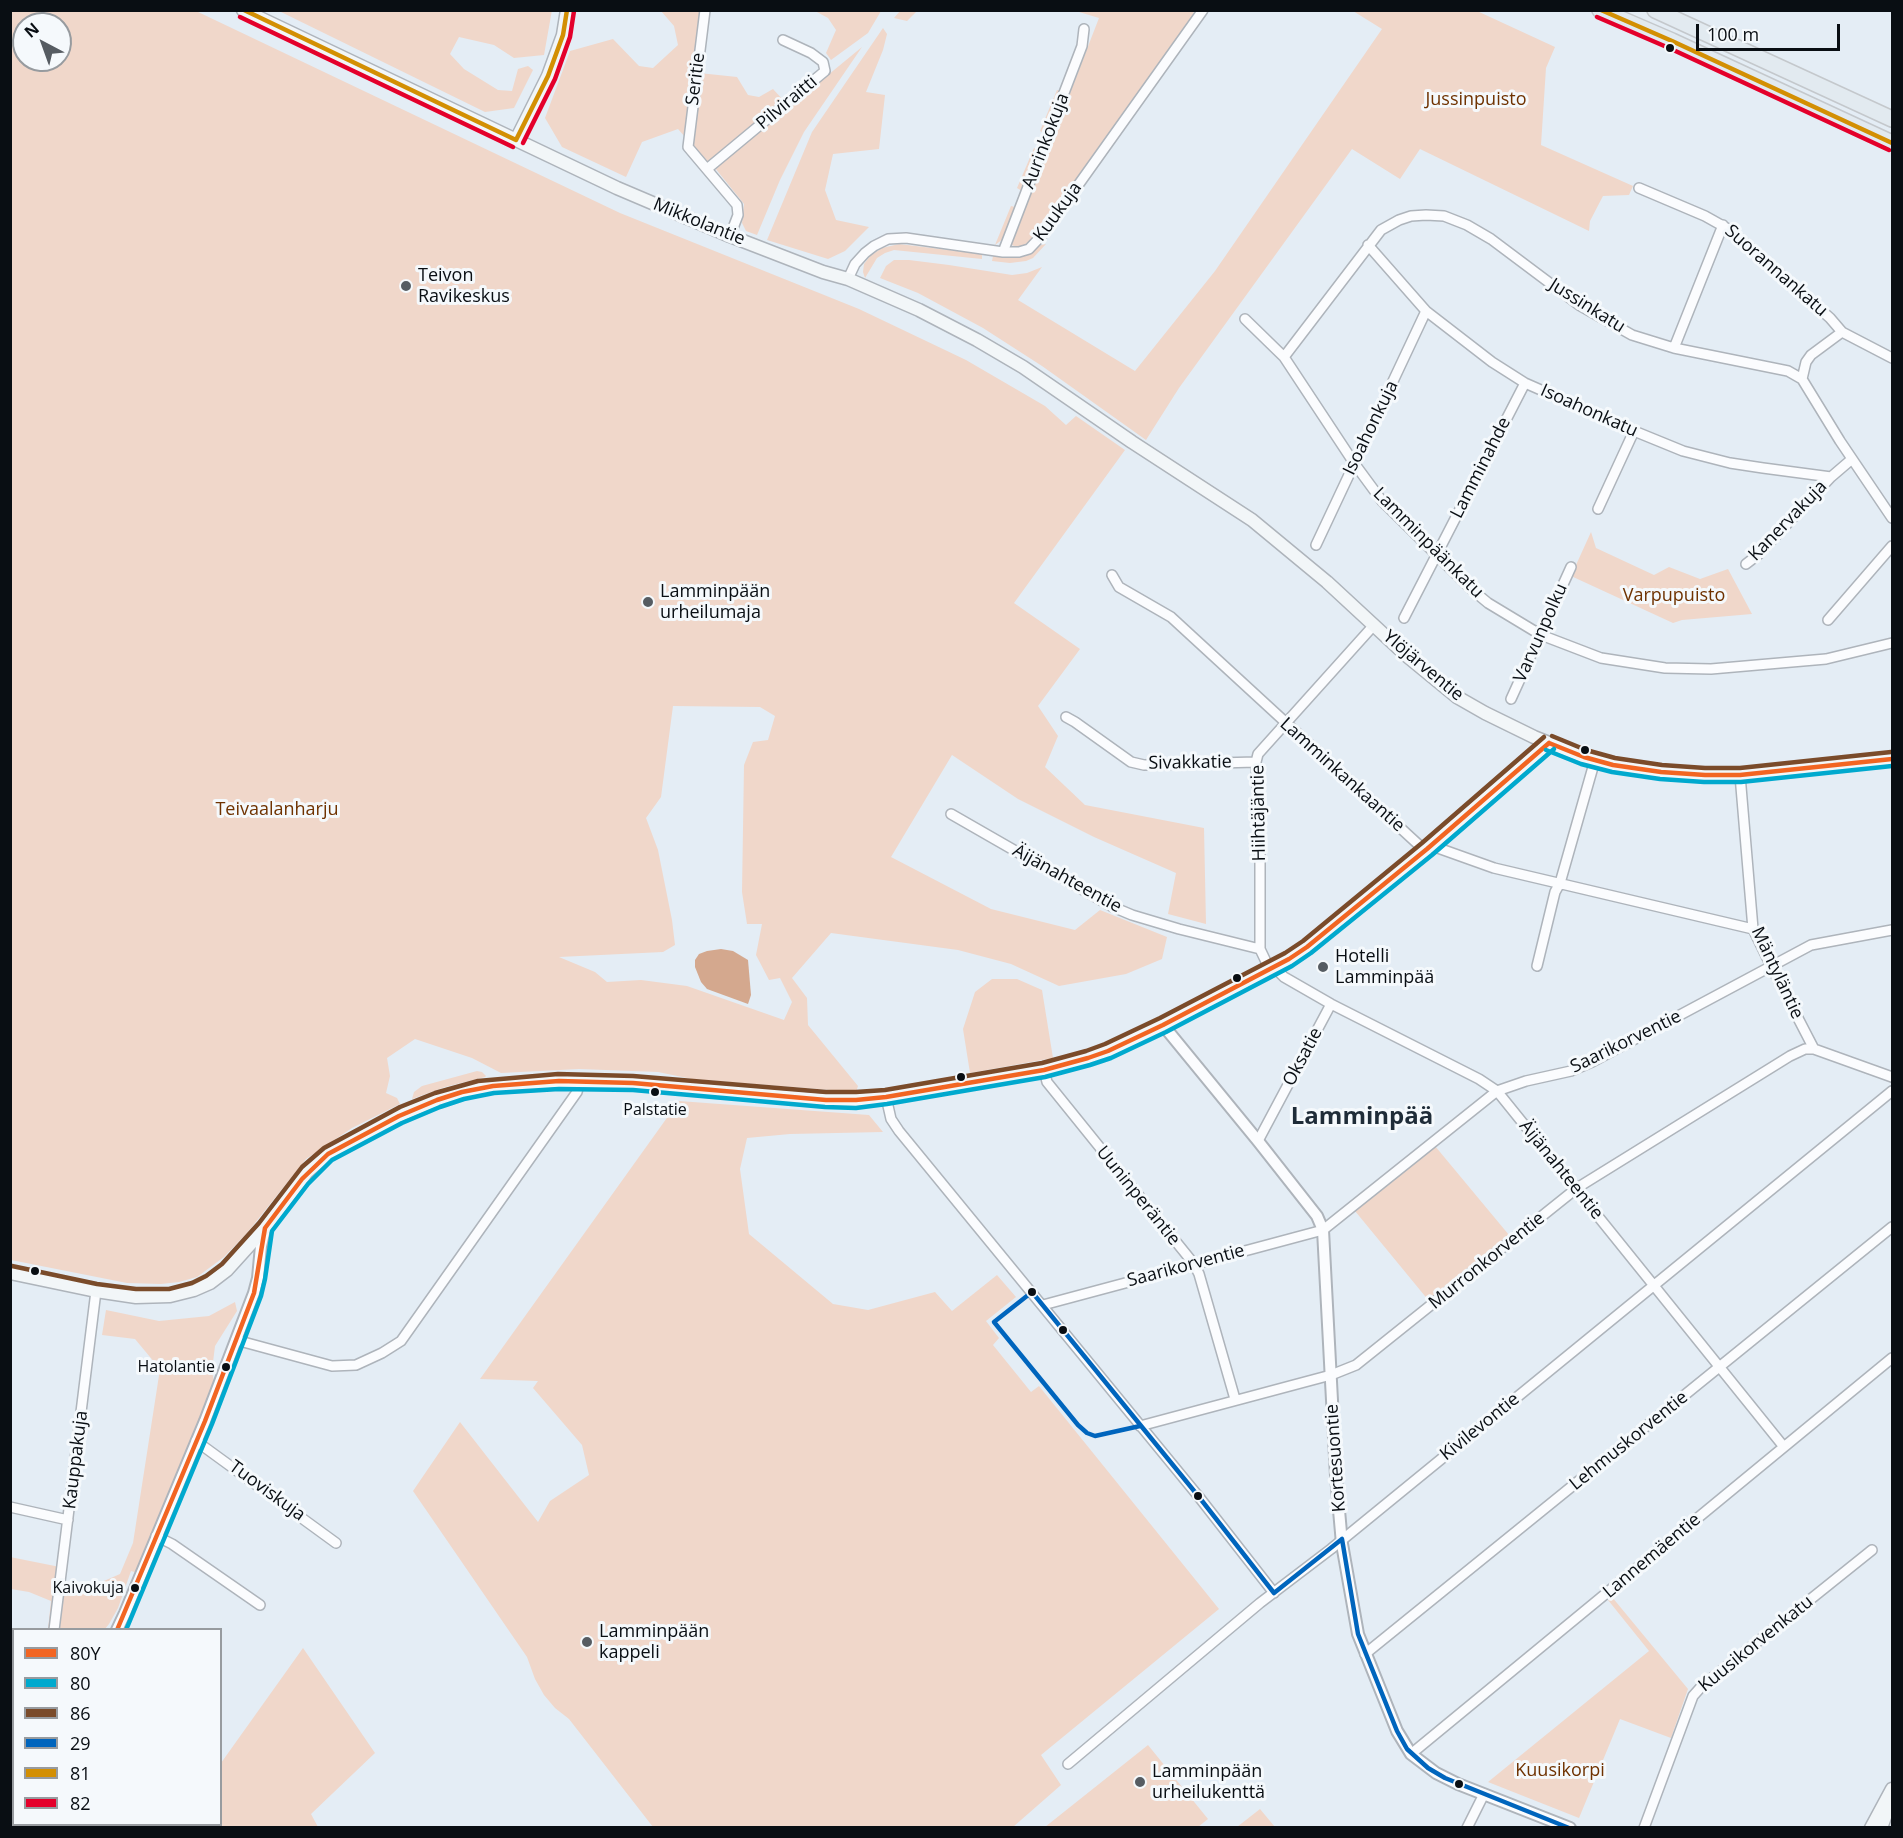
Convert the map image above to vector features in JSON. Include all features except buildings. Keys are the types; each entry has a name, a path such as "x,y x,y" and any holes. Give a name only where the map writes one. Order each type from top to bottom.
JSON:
{"highway":[{"path":"1600,10 1893,143"},
{"path":"1655,10 1893,119"}],"main road":[{"name":"Mikkolantie","path":"243,10 617,188 730,236 823,272 848,279 919,310 1023,367 1144,450"},
{"path":"516,140 552,65 567,10"},
{"name":"Ylöjärventie","path":"1144,450 1252,520 1457,697 1549,743 1595,760 1661,772 1740,775 1893,759"},
{"path":"10,1273 117,1295 170,1296 194,1290 227,1270 265,1228 302,1179 320,1160 399,1116 438,1100 479,1088 534,1082 580,1082 691,1087 826,1100 886,1097 1044,1070 1108,1051 1273,969 1307,947 1427,849 1549,743"},
{"path":"1871,1827 1893,1789"},
{"path":"1881,1827 1893,1798"}],"street":[{"name":"Seritie","path":"705,10 688,147 708,170"},
{"name":"Kuukuja","path":"848,279 861,257 874,246 888,239 906,238 1003,252 1026,251 1033,246 1203,10"},
{"name":"Aurinkokuja","path":"1003,252 1078,55 1084,29"},
{"name":"Pilviraitti","path":"708,170 825,71 823,62 811,53 783,40"},
{"path":"708,170 738,207 738,215 730,236"},
{"name":"Suorannankatu","path":"1639,188 1723,225 1830,318 1842,332 1893,358"},
{"name":"Jussinkatu","path":"1284,357 1381,230 1398,220 1426,215 1450,218 1491,239 1560,292 1601,319 1632,335 1674,348 1788,371 1802,379"},
{"path":"1674,348 1723,225"},
{"name":"Isoahonkatu","path":"1368,245 1426,312 1492,362 1525,383 1683,451 1730,463 1831,477"},
{"name":"Isoahonkuja","path":"1316,545 1426,312"},
{"name":"Lamminpäänkatu","path":"1245,319 1284,357 1382,501 1488,603 1541,635 1601,658 1665,668 1711,669 1826,659 1893,643"},
{"name":"Suorannankatu","path":"1802,379 1806,362 1811,355 1842,332"},
{"path":"1802,379 1852,459 1893,518"},
{"name":"Lamminahde","path":"1404,618 1525,383"},
{"path":"1598,509 1634,431"},
{"path":"1831,477 1852,459"},
{"name":"Kanervakuja","path":"1746,564 1759,554 1831,477"},
{"path":"1828,620 1893,546"},
{"name":"Varvunpolku","path":"1511,699 1571,567"},
{"name":"Lamminkankaantie","path":"1112,575 1119,586 1171,617 1420,846 1427,849 1438,848 1494,868 1753,929"},
{"name":"Hiihtäjäntie","path":"1273,969 1260,949 1260,844 1256,762 1258,753 1374,625"},
{"name":"Sivakkatie","path":"1066,717 1131,762 1144,765 1256,762"},
{"path":"1537,966 1555,892 1560,883 1595,760"},
{"name":"Mäntyläntie","path":"1740,775 1753,929 1814,1049"},
{"name":"Äijänahteentie","path":"951,814 1113,907 1179,929 1260,949"},
{"name":"Saarikorventie","path":"1043,1305 1323,1230 1497,1091 1526,1081 1571,1071 1592,1062 1811,945 1893,930"},
{"name":"Äijänahteentie","path":"1273,969 1331,1004 1479,1079 1497,1091 1784,1447"},
{"name":"Oksatie","path":"1258,1141 1331,1004"},
{"name":"Kortesuontie","path":"1162,1025 1317,1216 1323,1230 1330,1375 1342,1539 1355,1623 1365,1654 1397,1731 1412,1754"},
{"name":"Murronkorventie","path":"1140,1426 1330,1375 1356,1365 1577,1188 1790,1056 1805,1049 1814,1049"},
{"path":"1814,1049 1893,1077"},
{"name":"Uuninperäntie","path":"1044,1070 1047,1082 1194,1264 1199,1274 1235,1399"},
{"path":"236,1340 332,1366 356,1365 401,1341 578,1092 580,1082"},
{"name":"Kivilevontie","path":"1068,1764 1274,1593 1893,1091"},
{"path":"886,1097 891,1119 899,1131 1043,1305 1274,1593"},
{"name":"Lehmuskorventie","path":"1365,1654 1893,1227"},
{"path":"118,1628 236,1340 258,1278 265,1228"},
{"name":"Kauppakuja","path":"54,1628 96,1291"},
{"name":"Lannemäentie","path":"1412,1754 1893,1358"},
{"name":"Tuoviskuja","path":"196,1441 336,1543"},
{"path":"10,1507 68,1520"},
{"path":"156,1536 172,1544 260,1605"},
{"name":"Kuusikorvenkatu","path":"1644,1827 1693,1696 1701,1687 1872,1550"},
{"path":"1412,1754 1445,1778 1570,1827"},
{"path":"1467,1827 1484,1794"}],"green space":[{"name":"Teivaalanharju","path":"11,10 196,11 620,213 859,309 966,360 1045,406 1066,425 1076,416 1125,450 1014,603 1080,649 1038,706 1058,736 1045,767 1085,805 1204,828 1206,924 1168,914 1176,873 1094,837 1018,799 952,755 891,857 991,909 1075,930 1100,910 1167,937 1162,959 1126,974 1059,986 1011,964 958,950 831,933 792,978 807,998 808,1025 858,1086 856,1092 692,1079 658,1072 579,1069 501,1073 472,1058 415,1039 387,1058 390,1076 386,1093 397,1098 400,1104 352,1128 306,1159 247,1233 224,1257 197,1277 179,1282 127,1283 11,1260","holes":["673,706 760,707 775,716 768,740 753,742 744,765 742,892 747,924 762,924 756,955 769,980 780,978 792,1002 784,1020 687,986 641,980 607,982 595,972 559,957 663,952 675,945 658,850 646,818 661,797"]},
{"path":"552,10 544,55 514,58 494,45 459,37 450,54 464,69 498,90 512,91 518,69 528,66 533,70 514,108 485,112 279,11"},
{"path":"661,11 702,11 686,138 678,129 642,142 626,177 562,147 545,118 570,51 613,39 639,66 653,68 678,45 674,26"},
{"path":"815,11 881,11 868,33 831,60 826,53 836,30 828,18"},
{"path":"900,11 917,11 907,21 894,18"},
{"path":"1079,11 1194,11 1192,20 1047,221 1026,245 1018,247 1011,245 1099,18"},
{"name":"Jussinpuisto","path":"1353,11 1477,11 1555,47 1546,68 1541,145 1633,186 1629,195 1603,196 1590,221 1589,231 1420,149 1400,179 1352,149 1179,388 1146,440 1042,366 983,328 918,293 880,278 886,266 894,260 949,265 1012,275 1027,273 1042,267 1018,300 1135,371 1215,271 1382,29"},
{"path":"883,28 887,34 883,50 866,92 885,95 879,149 833,154 825,190 836,220 869,227 845,251 828,259 767,240 812,132"},
{"path":"862,47 804,132 780,180 757,235 746,231 742,223 744,204 715,168"},
{"path":"699,73 737,77 748,95 759,97 773,89 785,102 710,164 691,143"},
{"path":"1057,90 1062,91 1045,133 1040,131"},
{"path":"1034,148 1038,150 1022,191 1017,188"},
{"path":"1011,206 1015,207 1003,239 995,245"},
{"path":"899,244 982,254 982,259 894,250 877,258 865,278 864,264 870,256 882,248"},
{"path":"1046,244 1033,258 1026,261 1010,263 992,261 993,256 1026,256"},
{"name":"Varpupuisto","path":"1591,532 1596,548 1654,575 1669,567 1700,579 1728,569 1752,614 1682,620 1673,623 1571,576"},
{"path":"992,979 1017,979 1042,990 1053,1058 970,1073 963,1029 975,992"},
{"path":"477,1071 486,1076 412,1099 414,1092 422,1086"},
{"path":"679,1101 869,1115 883,1132 790,1134 747,1138 740,1169 749,1234 833,1304 868,1310 935,1292 952,1311 997,1275 1016,1297 986,1321 999,1338 993,1345 1031,1392 1039,1386 1219,1609 1041,1755 1061,1785 1013,1827 653,1827 569,1719 544,1695 527,1657 413,1491 460,1422 538,1522 550,1501 589,1475 582,1445 533,1388 538,1381 480,1379"},
{"path":"1435,1146 1509,1235 1429,1301 1355,1211"},
{"path":"235,1302 237,1311 215,1346 212,1370 214,1383 138,1573 131,1571 118,1608 106,1628 48,1628 51,1601 29,1592 11,1589 10,1557 60,1567 58,1582 97,1584 120,1574 133,1543 160,1369 135,1339 102,1335 106,1310 159,1321 209,1316"},
{"name":"Kuusikorpi","path":"1612,1597 1688,1689 1671,1738 1620,1719 1579,1818 1488,1782 1649,1651 1608,1600"},
{"path":"303,1648 375,1753 311,1814 318,1827 175,1827 222,1826 222,1762"},
{"name":"Lamminpään urheilukenttä","path":"1148,1745 1208,1819 1198,1827 1045,1827"},
{"path":"1260,1809 1275,1827 1237,1827"}],"shaded area":[{"path":"721,949 733,951 748,960 751,995 748,1004 707,989 701,982 695,967 695,960 699,954"}],"transit line":[{"name":"81","path":"244,10 516,140"},
{"name":"81","path":"516,140 548,76 563,35 567,10"},
{"name":"81","path":"1601,10 1892,143"},
{"name":"82","path":"523,143 555,79 570,37 574,11"},
{"name":"82","path":"240,17 513,147"},
{"name":"82","path":"1597,17 1889,150"},
{"name":"86","path":"1552,736 1586,750 1615,758 1705,768 1740,768 1891,752"},
{"name":"86","path":"12,1266 97,1284 136,1289 169,1289 192,1283 222,1264 259,1223 302,1167 324,1148 400,1107 435,1093 478,1081 558,1074 633,1076 826,1092 856,1092 885,1090 1042,1063 1086,1051 1160,1018 1285,953 1303,941 1422,843 1544,737"},
{"name":"80Y","path":"1549,743 1584,757 1613,765 1705,775 1740,775 1892,759"},
{"name":"80Y","path":"118,1628 205,1421 254,1293 265,1228 302,1179 328,1154 399,1116 437,1100 493,1086 559,1081 633,1083 826,1100 856,1100 1044,1070 1088,1058 1163,1025 1289,959 1307,947 1427,849 1549,743"},
{"name":"80","path":"127,1628 212,1424 261,1296 272,1231 308,1184 332,1160 402,1123 440,1107 494,1093 559,1089 633,1090 856,1108 1045,1077 1111,1058 1292,966 1311,953 1432,855 1554,749"},
{"name":"80","path":"1546,750 1581,764 1612,772 1704,782 1741,782 1892,766"},
{"name":"29","path":"1140,1426 1095,1436 1087,1433 994,1322 1032,1292 1199,1497 1274,1593"},
{"name":"29","path":"1342,1539 1358,1634 1397,1731 1407,1749 1428,1768 1445,1778 1569,1828"},
{"name":"29","path":"1274,1593 1342,1539"}],"place":[{"name":"Teivon Ravikeskus","path":"406,286"},
{"name":"Lamminpään urheilumaja","path":"648,602"},
{"name":"Hotelli Lamminpää","path":"1323,967"},
{"name":"Palstatie","path":"655,1092"},
{"name":"Hatolantie","path":"226,1367"},
{"name":"Kaivokuja","path":"135,1588"},
{"name":"Lamminpään kappeli","path":"587,1642"},
{"name":"Lamminpään urheilukenttä","path":"1140,1782"}],"district":[{"name":"Lamminpää","path":"1362,1117"}]}
